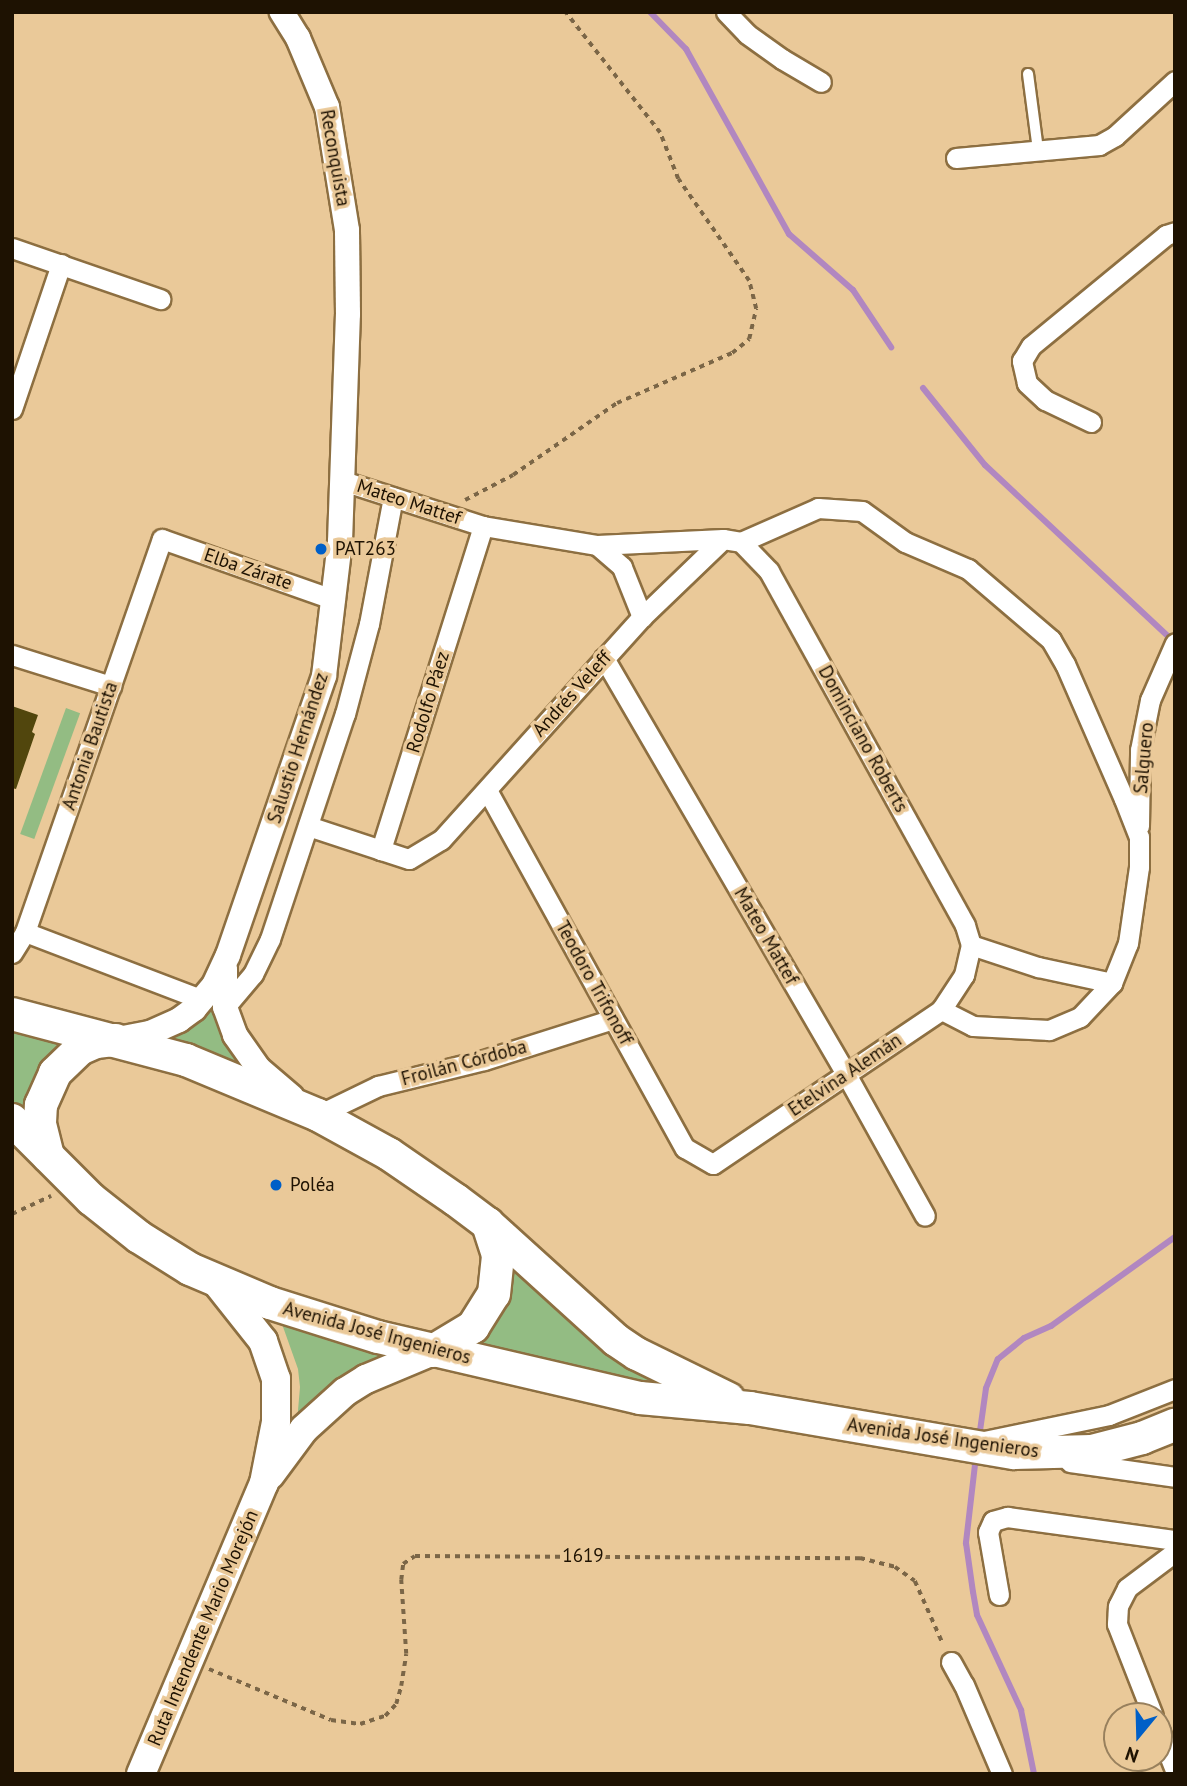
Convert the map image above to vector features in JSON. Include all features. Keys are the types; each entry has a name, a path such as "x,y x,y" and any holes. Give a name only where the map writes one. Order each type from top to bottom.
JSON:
{"main road":[{"name":"Avenida José Ingenieros","path":"12,1014 117,1040 220,1072 318,1115 412,1169 488,1224 616,1340 658,1367 750,1408"},
{"path":"48,1156 40,1123 41,1105 55,1073 80,1049 96,1042 117,1040"},
{"name":"Avenida José Ingenieros","path":"12,1120 75,1184 139,1237 217,1283 323,1322 433,1351 640,1398 750,1408 1014,1453 1093,1451 1131,1442 1175,1425"},
{"path":"264,1483 304,1429 345,1392 433,1351 472,1327 494,1294 498,1255 488,1224"},
{"path":"217,1283 263,1341 276,1379 276,1422 264,1483"},
{"name":"Ruta Intendente Mario Morejón","path":"141,1774 264,1483"}],"street":[{"name":"Reconquista","path":"282,12 299,38 327,107 339,166 347,230 348,314"},
{"path":"726,12 747,34 821,82"},
{"path":"956,158 1099,145 1115,136 1175,81"},
{"path":"1091,422 1045,400 1027,383 1022,361 1031,346 1166,235 1175,232"},
{"path":"12,248 160,299"},
{"path":"12,409 61,264"},
{"name":"Salustio Hernández","path":"214,1003 324,676 335,600 348,314"},
{"name":"Mateo Mattef","path":"342,481 483,526 597,545 732,541"},
{"path":"117,1040 150,1033 170,1025 214,1003 253,974 270,939 345,714 369,624 393,497"},
{"path":"732,541 818,508 862,511 905,542 968,569 1051,640 1065,664 1139,837"},
{"name":"Rodolfo Páez","path":"381,850 483,526"},
{"name":"Elba Zárate","path":"162,539 335,600"},
{"name":"Antonia Bautista","path":"14,952 25,932 162,539"},
{"name":"Andrés Veleff","path":"381,850 409,859 441,840 642,617 732,541"},
{"name":"Dominciano Roberts","path":"732,541 769,571 965,925 971,945"},
{"path":"597,545 622,567 642,617"},
{"name":"Salguero","path":"1112,983 1128,943 1133,920 1139,867 1140,750 1150,700 1175,643"},
{"path":"12,655 111,686"},
{"name":"Mateo Mattef","path":"604,658 846,1074 925,1216"},
{"name":"Teodoro Trifonoff","path":"487,790 685,1148 713,1164"},
{"path":"308,826 381,850"},
{"path":"25,932 214,1003 259,1069 318,1115"},
{"path":"971,945 1038,967 1112,983"},
{"name":"Etelvina Alemán","path":"713,1164 941,1010 964,975 971,945"},
{"path":"941,1010 973,1026 1049,1030 1080,1017 1112,983"},
{"name":"Froilán Córdoba","path":"318,1115 378,1086 484,1060 613,1018"},
{"path":"967,1444 1109,1415 1175,1388"},
{"path":"1014,1453 1175,1477"},
{"path":"999,1595 988,1532 993,1521 1007,1517 1175,1540"},
{"path":"1147,1702 1116,1624 1118,1606 1127,1588 1175,1552"},
{"path":"951,1662 964,1685 1002,1774"}],"lane":[{"path":"1028,74 1038,150"}],"path":[{"path":"441,513 513,475 617,403 732,353 749,339 756,309 749,281 678,179 660,133 565,12"},
{"path":"12,1214 75,1184"},
{"name":"1619","path":"189,1661 331,1720 360,1724 384,1716 396,1704 406,1654 403,1564 415,1556 758,1556 860,1558 895,1567 915,1581 951,1662"}],"green space":[{"path":"66,708 80,713 34,839 20,834"},
{"path":"214,1003 219,1026 242,1067 157,1037 203,1016"},
{"path":"12,1024 73,1038 37,1128 12,1101"},
{"path":"517,1263 691,1395 469,1346 490,1327 506,1306"},
{"path":"282,1324 404,1355 297,1422 300,1387 298,1369"}],"building":[{"path":"12,706 38,715 32,732 35,734 16,789 12,788"}],"waterway":[{"path":"650,12 686,49 789,234 853,290 891,347"},
{"path":"923,388 985,465 1173,641"},
{"path":"979,1438 986,1388 998,1359 1024,1338 1051,1326 1175,1237"},
{"path":"976,1456 966,1543 977,1615 1021,1710 1034,1774"}],"place":[{"name":"PAT263","path":"321,549"},
{"name":"Poléa","path":"276,1185"}]}
